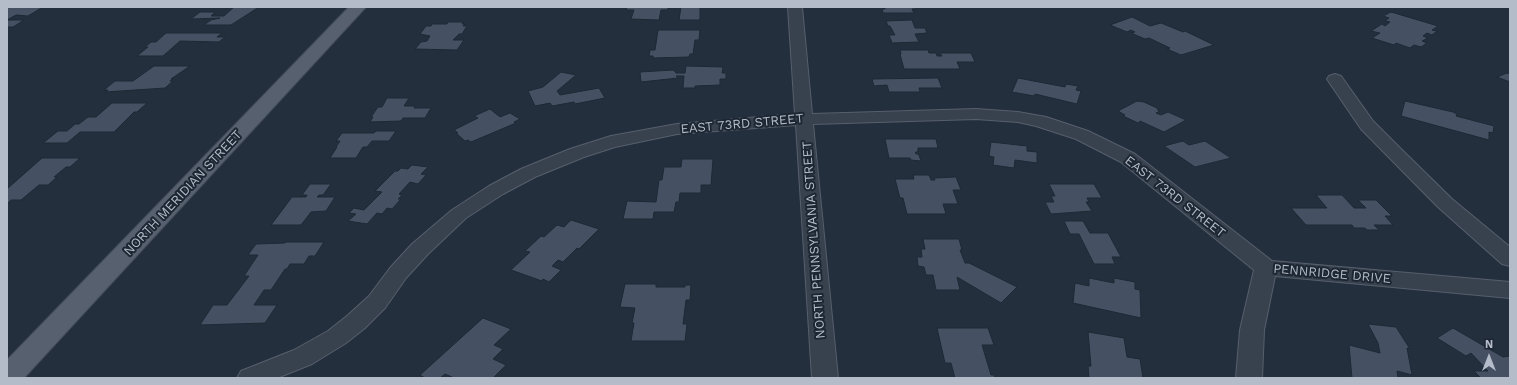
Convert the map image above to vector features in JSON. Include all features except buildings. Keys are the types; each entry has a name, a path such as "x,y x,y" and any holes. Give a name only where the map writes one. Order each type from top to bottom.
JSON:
{"main road":[{"name":"NORTH MERIDIAN STREET","path":"7,378 358,7"}],"street":[{"name":"NORTH PENNSYLVANIA STREET","path":"795,7 825,378"},
{"path":"1335,79 1367,125 1395,154 1445,202 1510,259"},
{"name":"EAST 73RD STREET","path":"250,378 291,362 337,337 377,302 404,266 420,249 459,214 487,196 528,173 577,153 611,142 650,133 697,127 805,119 987,114 1018,117 1063,128 1100,143 1128,158 1266,268"},
{"name":"PENNRIDGE DRIVE","path":"1249,378 1252,330 1266,268 1510,290"}]}
